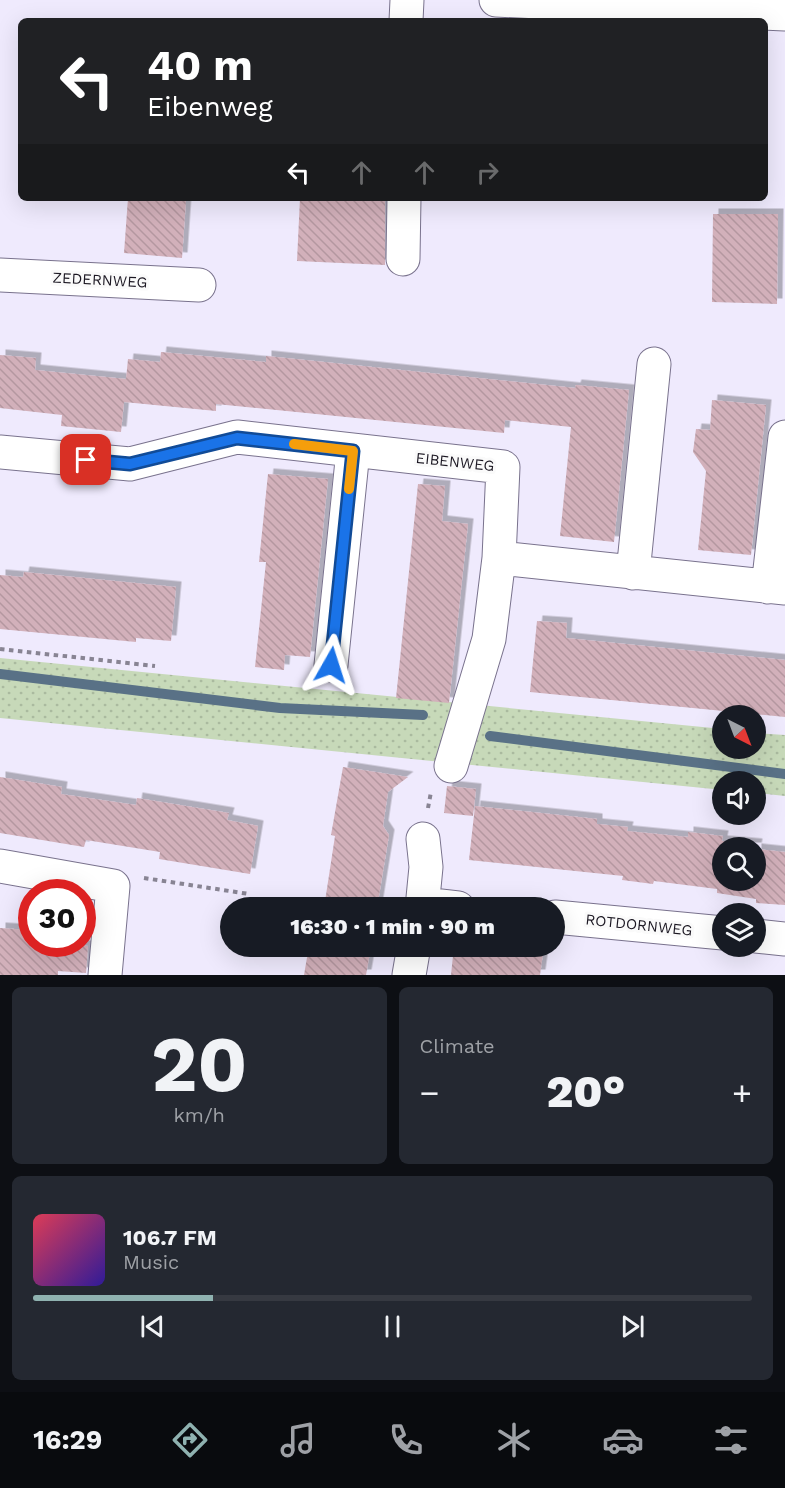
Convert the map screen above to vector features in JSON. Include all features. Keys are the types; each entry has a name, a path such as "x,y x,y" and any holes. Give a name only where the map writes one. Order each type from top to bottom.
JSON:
{"street":[{"path":"406,18 407,0"},
{"path":"496,0 785,15"},
{"path":"403,259 404,201"},
{"name":"ZEDERNWEG","path":"0,275 199,285"},
{"path":"633,573 654,364"},
{"path":"500,558 777,587 785,437"},
{"name":"EIBENWEG","path":"0,452 130,464 237,438 503,467 500,558 489,639 451,766"},
{"path":"331,665 353,451"},
{"path":"423,839 426,867 423,897"},
{"path":"0,866 113,886 105,975"},
{"name":"ROTDORNWEG","path":"565,918 712,932"},
{"path":"766,937 785,939"},
{"path":"409,975 412,957"}],"path":[{"path":"0,649 155,666"},
{"path":"423,839 434,768 451,766"},
{"path":"113,886 129,876 249,894"}],"green space":[{"path":"0,658 712,728 712,759 766,759 766,734 785,735 785,796 766,794 766,771 712,771 712,789 0,718"}],"building":[{"path":"128,201 186,201 182,258 124,253"},
{"path":"300,201 385,201 385,265 297,261"},
{"path":"713,214 778,214 777,304 712,302"},
{"path":"161,352 266,362 266,356 575,388 576,385 629,390 614,542 560,536 571,427 505,420 504,433 216,404 216,411 124,402 121,432 61,426 62,415 0,408 0,355 36,358 35,370 126,379 128,359 160,362"},
{"path":"712,400 766,405 751,555 698,550 706,471 693,452 696,429 710,430"},
{"path":"268,474 328,479 310,657 285,655 284,670 255,667 266,562 259,562"},
{"path":"418,484 445,486 442,521 468,524 449,703 396,698"},
{"path":"24,572 176,587 171,641 136,638 136,642 0,629 0,575 23,577"},
{"path":"537,621 567,623 566,638 785,660 785,717 766,715 766,705 712,705 712,710 530,692"},
{"path":"343,767 408,777 388,792 383,826 389,835 379,897 326,897 335,836 331,835"},
{"path":"0,777 62,787 61,794 136,805 137,798 229,813 227,820 258,826 250,874 159,859 160,852 86,840 84,847 0,833"},
{"path":"447,786 476,789 473,816 444,813"},
{"path":"475,806 597,819 597,824 628,827 627,831 688,837 688,832 723,836 712,837 712,888 654,881 653,884 622,880 623,876 469,860"},
{"path":"766,850 785,852 785,905 756,903 756,899 717,893 717,891 766,891"},
{"path":"0,928 18,929 18,957 87,957 86,973 58,971 58,975 0,975"},
{"path":"307,957 369,957 366,975 304,975"},
{"path":"453,957 542,957 540,975 451,975"}],"waterway":[{"path":"0,674 280,708 423,715"},
{"path":"490,736 785,774"}],"slow traffic":[{"path":"294,444 353,451 349,489"}],"route":[{"path":"86,460 130,464 237,438 353,451 331,665"}]}
